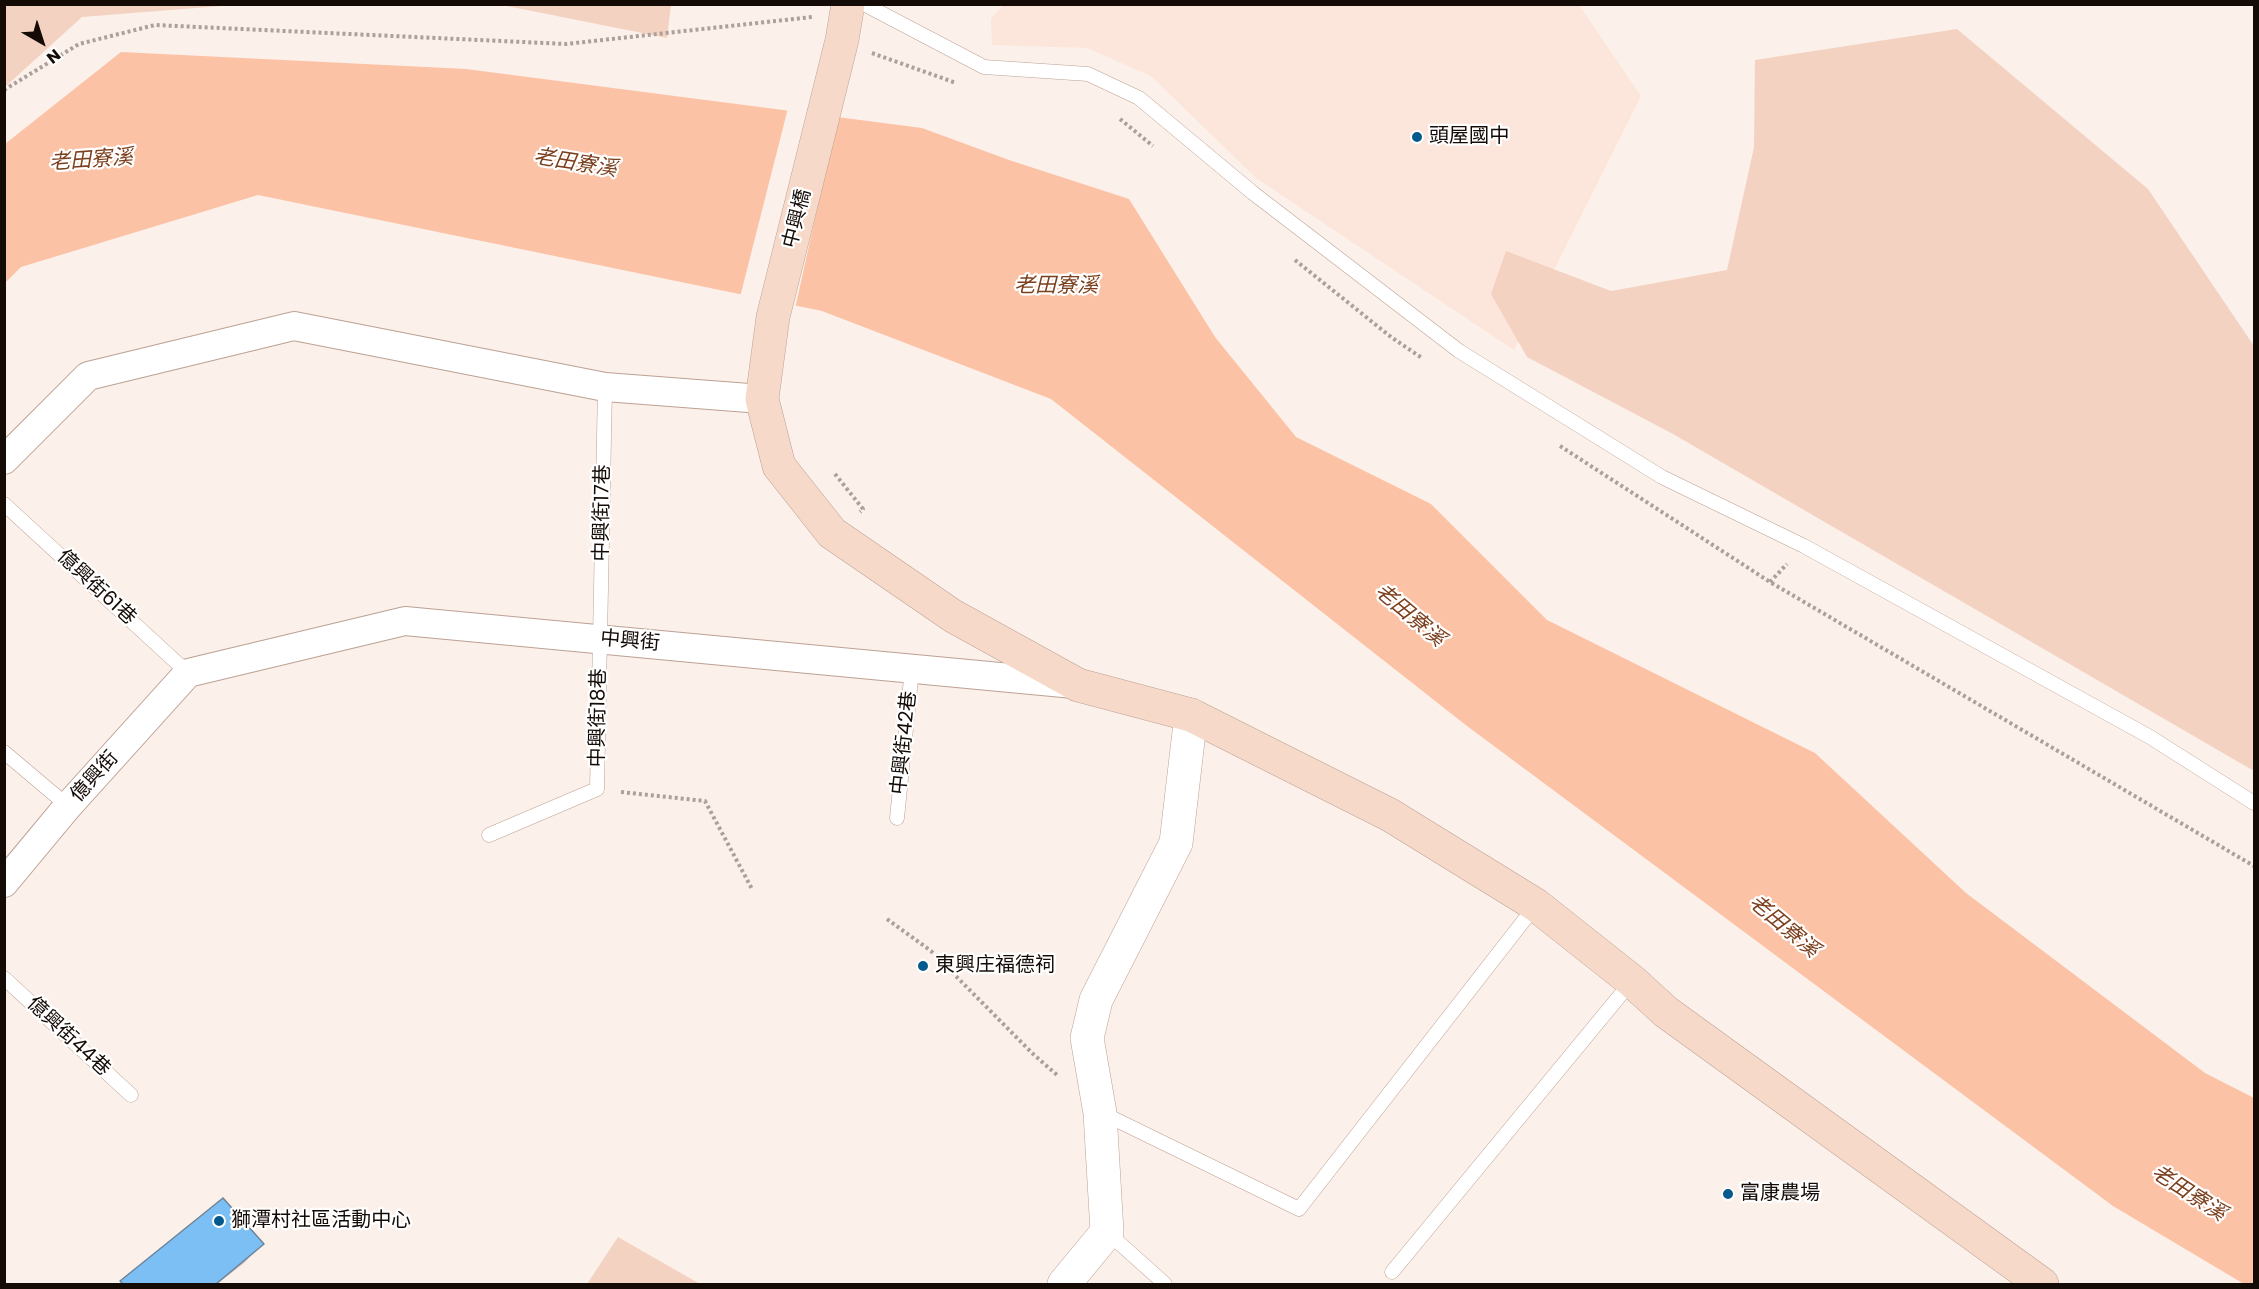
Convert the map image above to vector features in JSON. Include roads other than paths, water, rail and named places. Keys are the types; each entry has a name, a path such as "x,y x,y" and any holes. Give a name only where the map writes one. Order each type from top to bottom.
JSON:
{"main road":[{"name":"中興橋","path":"762,399 773,317 850,16"},
{"path":"762,399 779,466 832,533 952,616 1078,685 1191,715 1390,815 1536,905 1632,981 1666,1012 2042,1284"}],"street":[{"path":"4,460 88,376 294,326 605,387 762,399"},
{"name":"中興街","path":"188,673 405,621 1078,685"},
{"name":"億興街","path":"4,883 68,806 188,673"},
{"path":"1064,1284 1107,1232 1100,1113 1087,1038 1096,1000 1176,843 1191,715"}],"lane":[{"path":"850,16 984,67 1088,74 1139,98 1253,193 1459,351 1662,477 1814,552 2150,737 2254,803"},
{"name":"中興街17巷","path":"601,639 605,387"},
{"name":"億興街61巷","path":"4,504 188,673"},
{"name":"中興街18巷","path":"489,835 597,789 601,639"},
{"name":"中興街42巷","path":"897,818 912,669"},
{"path":"4,752 68,806"},
{"path":"1100,1113 1299,1209 1536,905"},
{"name":"億興街44巷","path":"4,978 131,1095"},
{"path":"1392,1272 1632,981"},
{"path":"1107,1232 1164,1284"}],"water":[{"name":"老田寮溪","path":"121,52 466,69 922,128 1009,160 1129,199 1215,337 1296,437 1431,504 1547,620 1815,753 1966,893 2205,1073 2254,1098 2254,1284 2244,1284 2113,1206 1467,726 1051,399 822,311 258,195 21,267 5,283 5,144"}],"place":[{"name":"頭屋國中","path":"1417,137"},
{"name":"東興庄福德祠","path":"923,966"},
{"name":"富康農場","path":"1728,1194"},
{"name":"獅潭村社區活動中心","path":"219,1221"}]}
